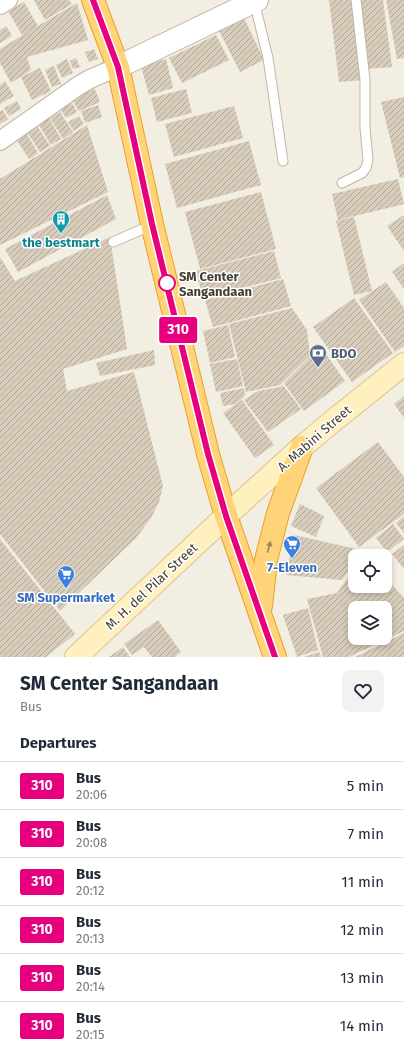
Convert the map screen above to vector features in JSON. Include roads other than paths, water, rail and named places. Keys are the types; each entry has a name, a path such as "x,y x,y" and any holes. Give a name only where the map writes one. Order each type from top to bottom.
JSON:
{"highway":[{"path":"93,0 118,67 152,224 208,454 226,516 275,657"},
{"path":"260,613 266,560 278,514 302,447"}],"main road":[{"name":"A. Mabini Street","path":"226,516 302,447 404,364"},
{"name":"M. H. del Pilar Street","path":"76,657 226,516"}],"street":[{"path":"0,5 8,0"},
{"path":"0,142 90,79 256,1"}],"lane":[{"path":"342,183 362,173 366,168 368,160 365,80 356,0"},
{"path":"256,1 268,58 283,162"},
{"path":"113,242 152,224"}],"place":[{"name":"the bestmart","path":"61,234"},
{"name":"SM Center Sangandaan","path":"167,283"},
{"name":"BDO","path":"318,368"},
{"name":"7-Eleven","path":"292,559"},
{"name":"SM Supermarket","path":"66,589"}]}
